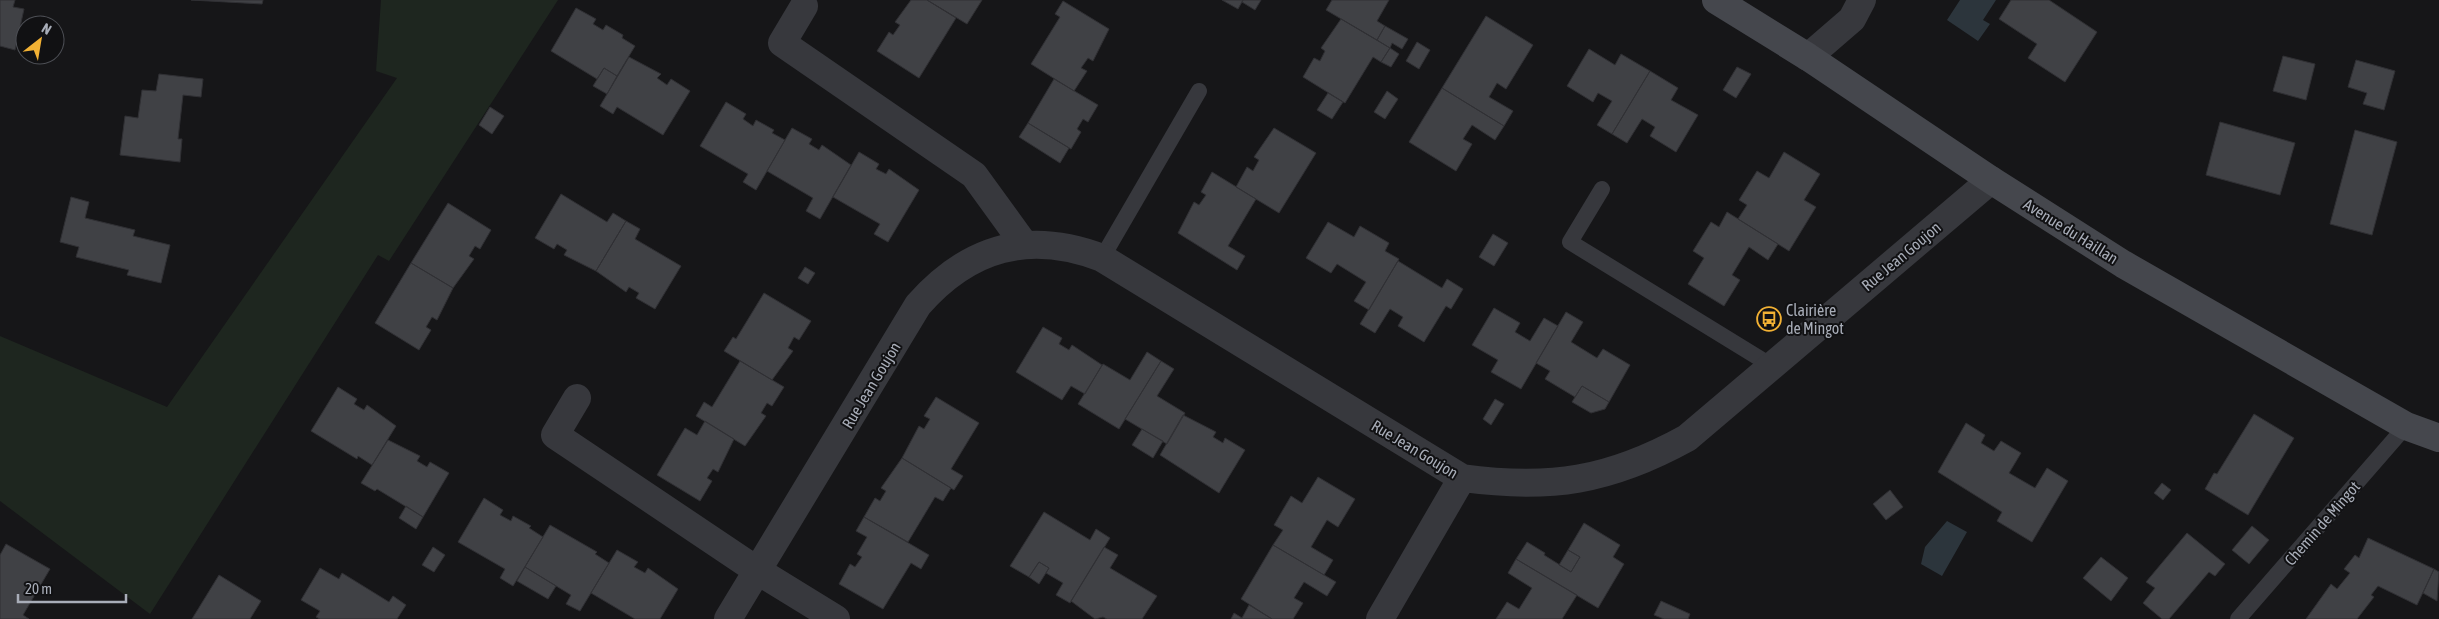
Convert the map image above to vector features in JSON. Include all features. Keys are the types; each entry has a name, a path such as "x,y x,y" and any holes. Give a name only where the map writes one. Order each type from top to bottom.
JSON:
{"street":[{"name":"Avenue du Haillan","path":"1716,0 1808,57 1991,180 2123,264 2406,426 2439,438"},
{"path":"1808,57 1852,19 1862,0"},
{"path":"804,6 782,43 974,175 1024,244"},
{"name":"Rue Jean Goujon","path":"728,619 918,305 934,286 954,270 975,258 999,249 1024,244 1064,246 1102,258 1462,478 1503,484 1543,484 1584,479 1620,470 1654,456 1687,438 1991,180"},
{"path":"577,398 555,435 758,571 836,619"},
{"path":"1380,619 1462,478"}],"lane":[{"path":"1102,258 1199,91"},
{"path":"1602,189 1570,242 1772,366"},
{"name":"Chemin de Mingot","path":"2238,619 2406,426"}],"shaded area":[{"path":"381,0 558,0 389,261 378,255 150,614 0,501 0,336 167,407 397,78 376,71"},
{"path":"1960,0 1996,0 1983,20 1990,24 1978,41 1947,20"},
{"path":"1947,521 1967,532 1942,576 1921,564 1925,547"}],"building":[{"path":"0,0 15,0 13,7 24,9 23,15 15,15 15,50 0,46"},
{"path":"191,0 263,0 262,4"},
{"path":"911,0 927,0 956,18 919,78 877,51 889,32 893,35 900,25 895,22"},
{"path":"927,0 982,0 967,24"},
{"path":"1222,0 1243,0 1238,9"},
{"path":"1243,0 1261,0 1255,10 1242,2"},
{"path":"1332,0 1389,0 1377,21 1385,26 1377,40 1326,10"},
{"path":"2011,0 2049,0 2097,32 2065,82 2028,58 2037,44 1999,19"},
{"path":"1063,1 1109,29 1093,61 1088,58 1081,68 1087,71 1074,91 1031,64 1060,17 1055,14"},
{"path":"576,8 596,19 593,24 603,30 606,25 623,35 622,38 635,46 617,76 604,68 597,79 551,51"},
{"path":"1486,16 1533,45 1506,89 1497,83 1489,97 1513,111 1504,126 1442,88"},
{"path":"1341,19 1390,48 1381,62 1373,57 1345,103 1303,77 1314,58 1320,61 1325,51 1321,48"},
{"path":"1385,26 1408,39 1402,49 1392,43 1390,48 1377,40"},
{"path":"1417,42 1430,50 1419,69 1406,61"},
{"path":"1390,48 1399,54 1391,67 1381,62"},
{"path":"1589,49 1615,65 1621,54 1650,71 1612,134 1597,125 1612,101 1598,93 1593,102 1567,86"},
{"path":"2283,56 2315,64 2306,100 2273,91"},
{"path":"629,57 661,74 657,78 667,85 671,79 690,91 663,135 617,107 613,114 600,106"},
{"path":"2356,60 2395,71 2384,110 2363,104 2367,93 2348,87"},
{"path":"1737,67 1751,74 1736,98 1723,90"},
{"path":"604,68 617,76 607,94 593,86"},
{"path":"1650,71 1678,88 1671,100 1698,115 1676,152 1650,136 1655,127 1642,119 1627,143 1612,134"},
{"path":"159,74 203,79 201,97 183,95 178,139 182,139 180,162 120,155 125,116 138,118 142,90 156,91"},
{"path":"1054,79 1098,105 1088,122 1083,119 1077,129 1081,132 1071,149 1028,123"},
{"path":"1442,88 1504,126 1495,140 1472,125 1463,139 1472,144 1456,171 1409,142"},
{"path":"1387,91 1398,99 1385,119 1374,112"},
{"path":"1328,93 1343,102 1332,119 1317,110"},
{"path":"726,102 746,114 743,119 753,126 756,120 774,130 772,133 785,140 756,190 743,182 748,174 700,146"},
{"path":"490,107 504,116 492,134 479,125"},
{"path":"2220,122 2295,143 2280,195 2206,175"},
{"path":"1028,123 1069,148 1060,163 1019,137"},
{"path":"792,128 812,139 809,144 819,150 822,145 851,165 820,219 806,211 813,198 767,171"},
{"path":"1274,128 1316,153 1279,213 1236,187 1247,167 1253,171 1259,160 1254,157"},
{"path":"2355,130 2397,142 2372,235 2330,224"},
{"path":"859,152 879,164 876,169 886,174 889,169 919,190 888,242 874,234 880,224 833,197"},
{"path":"1784,152 1820,174 1804,200 1816,207 1789,251 1738,219 1747,205 1739,200 1757,171 1769,178"},
{"path":"1212,172 1256,199 1228,246 1245,256 1237,270 1178,233 1194,202 1199,205 1206,195 1201,192"},
{"path":"561,194 607,222 613,213 626,221 596,271 564,255 567,250 557,244 554,249 535,238"},
{"path":"71,197 89,202 85,218 135,230 133,236 170,245 161,283 127,275 129,270 76,257 79,247 60,242"},
{"path":"448,203 491,230 480,249 475,246 469,256 474,259 453,288 411,263"},
{"path":"1727,212 1778,244 1768,260 1749,247 1732,275 1740,280 1724,306 1688,284 1704,258 1693,251 1711,222 1719,227"},
{"path":"626,221 640,229 635,239 681,266 655,309 636,298 639,293 629,287 626,292 596,271"},
{"path":"1328,222 1354,237 1360,226 1389,243 1385,251 1399,259 1369,310 1354,301 1366,282 1337,264 1331,273 1306,258"},
{"path":"1493,234 1508,243 1494,266 1479,257"},
{"path":"1398,261 1442,288 1447,279 1463,289 1451,309 1446,306 1424,342 1398,326 1403,317 1390,309 1375,333 1360,324"},
{"path":"411,263 453,288 437,320 432,317 426,327 431,330 419,350 375,323"},
{"path":"805,267 815,273 808,284 798,278"},
{"path":"764,293 811,321 799,340 794,337 788,348 793,351 772,380 724,351 733,337 736,339"},
{"path":"1494,308 1520,323 1515,332 1530,341 1544,318 1558,326 1521,389 1491,372 1498,360 1472,345"},
{"path":"1566,312 1583,322 1571,342 1597,358 1603,349 1630,365 1609,402 1582,386 1575,397 1545,379 1550,371 1536,363"},
{"path":"1043,327 1062,338 1059,344 1069,350 1072,345 1102,365 1085,394 1071,386 1062,400 1016,372"},
{"path":"1147,352 1161,361 1119,429 1078,404 1103,364 1130,380"},
{"path":"740,361 784,387 772,406 767,403 761,413 766,416 745,446 696,416 704,402 712,407"},
{"path":"1161,361 1174,369 1157,396 1185,413 1167,444 1125,419"},
{"path":"1582,386 1609,402 1605,409 1591,413 1572,402"},
{"path":"338,387 357,399 354,404 364,410 367,405 396,426 372,465 358,456 357,459 311,431"},
{"path":"936,397 979,423 951,469 963,476 954,490 902,458 919,426 924,429 930,419 924,416"},
{"path":"1495,399 1504,404 1491,425 1483,419"},
{"path":"2254,414 2294,438 2248,515 2205,489 2214,473 2217,474"},
{"path":"1183,415 1216,432 1213,437 1223,443 1225,438 1245,450 1219,493 1160,455"},
{"path":"705,421 734,439 718,472 713,469 707,478 712,481 700,501 657,475 685,428 697,435"},
{"path":"1966,423 1985,435 1981,443 1994,451 2001,441 2021,453 2009,473 2035,488 2047,468 2068,481 2032,542 1997,521 2002,512 1938,472"},
{"path":"1142,429 1163,441 1153,458 1132,445"},
{"path":"388,440 420,456 417,461 427,467 430,462 449,473 423,517 377,489 375,491 361,483"},
{"path":"902,458 951,488 943,501 935,497 908,542 864,517 875,498 880,501 886,491 881,488"},
{"path":"1318,477 1355,499 1338,527 1327,520 1311,547 1333,560 1324,575 1273,545 1283,530 1274,525 1291,496 1302,503"},
{"path":"2162,483 2171,490 2163,500 2154,493"},
{"path":"1890,490 1903,507 1886,520 1873,504"},
{"path":"484,498 503,510 500,515 511,521 513,516 531,526 529,528 543,537 513,586 500,578 505,569 458,542"},
{"path":"406,506 423,517 416,529 399,518"},
{"path":"1044,512 1090,540 1096,529 1110,538 1070,603 1056,595 1063,583 1046,573 1049,568 1039,562 1029,577 1010,566"},
{"path":"864,517 929,555 921,569 911,563 883,609 839,584 850,564 855,567 862,557 857,554 867,537 856,531"},
{"path":"1584,523 1620,545 1613,557 1624,564 1598,608 1516,559 1527,542 1571,572 1580,557 1568,550"},
{"path":"550,525 597,552 595,554 609,563 580,611 566,604 571,595 525,567"},
{"path":"2252,526 2269,540 2249,564 2232,550"},
{"path":"2187,533 2225,564 2215,576 2209,572 2169,619 2162,619 2143,603 2155,588 2146,582"},
{"path":"2368,538 2434,569 2417,605 2378,586 2371,595 2374,597 2357,619 2306,619 2331,584 2337,589 2350,573 2344,569 2355,555 2359,558"},
{"path":"6,544 50,569 23,615 29,619 0,619 0,555"},
{"path":"1273,545 1336,582 1327,596 1304,582 1294,598 1303,603 1293,619 1272,619 1241,599"},
{"path":"433,547 445,555 434,572 422,565"},
{"path":"1104,547 1118,555 1110,568 1157,596 1142,619 1107,619 1103,617 1095,619 1071,601"},
{"path":"617,550 638,562 634,567 645,573 648,568 678,589 660,619 635,619 591,593"},
{"path":"1568,550 1580,557 1571,572 1559,565"},
{"path":"2101,557 2128,578 2111,601 2083,578"},
{"path":"1516,559 1577,595 1562,619 1496,619 1507,602 1519,609 1532,588 1508,573"},
{"path":"1039,562 1049,568 1039,584 1029,577"},
{"path":"525,567 556,586 548,599 517,581"},
{"path":"320,568 339,579 342,573 389,602 393,596 406,605 397,619 320,619 316,617 320,611 301,600"},
{"path":"2434,569 2439,572 2437,601 2423,593"},
{"path":"219,575 261,601 250,619 192,619"},
{"path":"1661,601 1690,614 1688,619 1664,619 1654,615"},
{"path":"1249,605 1272,619 1231,619 1234,613 1242,618"}],"place":[{"name":"Clairière de Mingot","path":"1769,319"}]}
